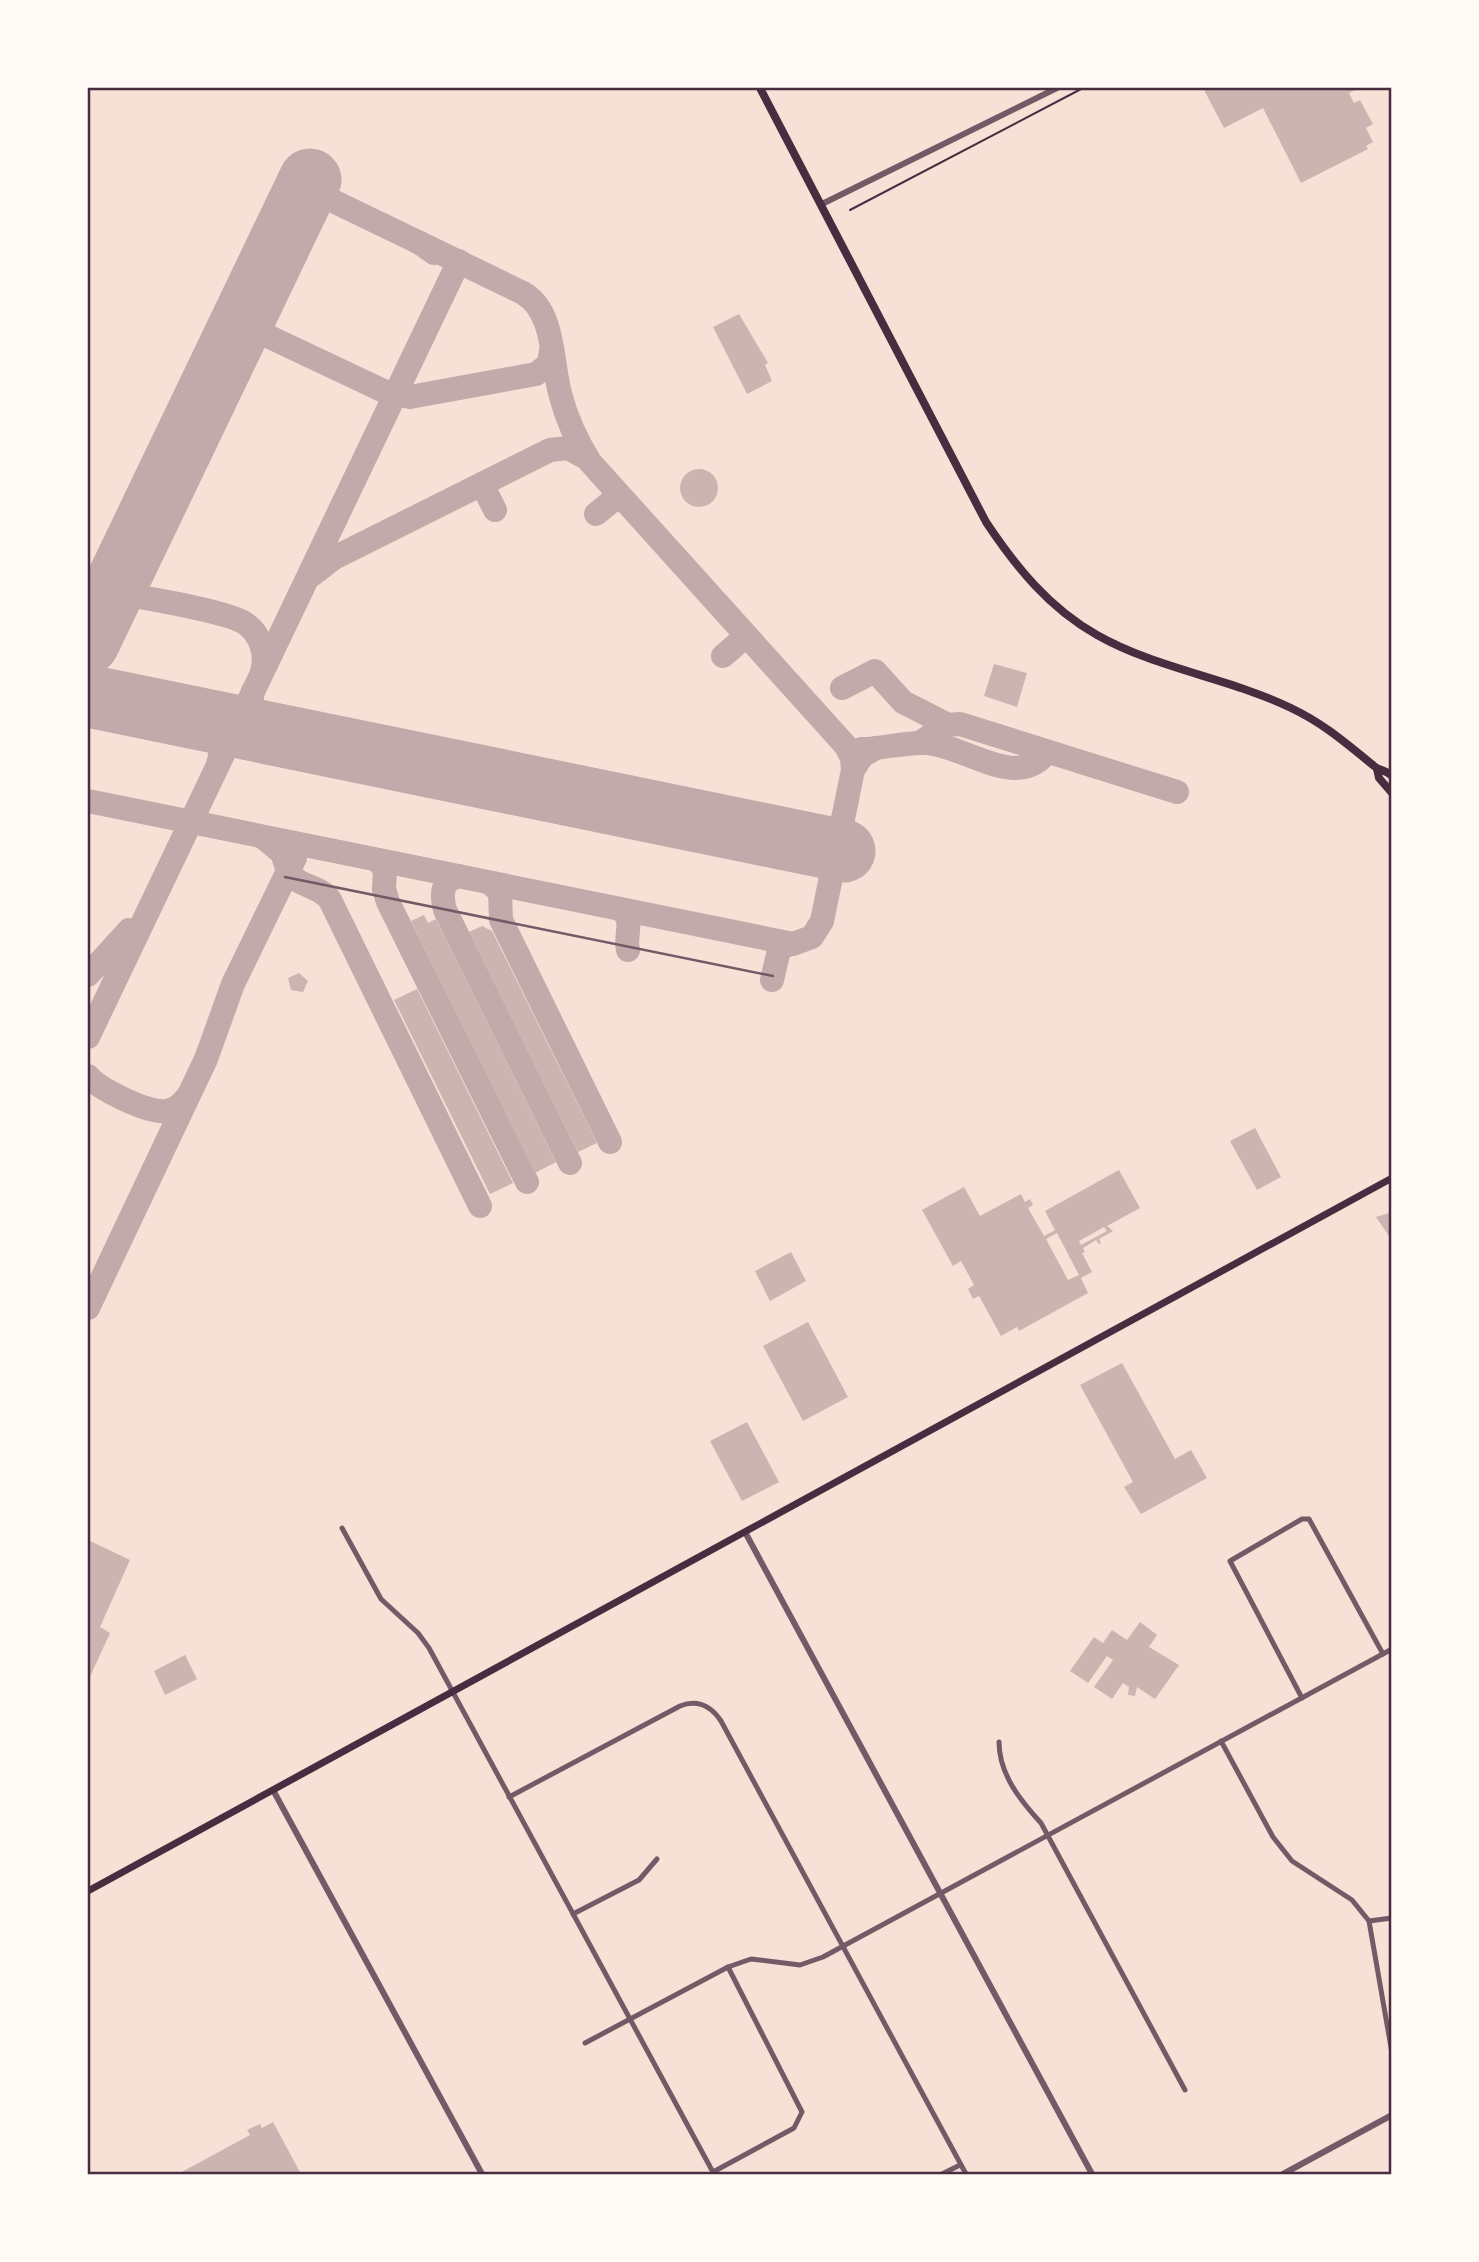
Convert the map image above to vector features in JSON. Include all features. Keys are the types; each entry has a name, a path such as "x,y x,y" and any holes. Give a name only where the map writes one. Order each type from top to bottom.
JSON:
{"highway":[{"path":"760,88 986,522 1022,573 1060,610 1099,636 1150,659 1290,707 1339,736 1377,769 1386,770 1391,776"},
{"path":"1377,769 1378,778 1391,793"}],"main road":[{"path":"88,1891 1391,1178"}],"street":[{"path":"822,204 1057,88"},
{"path":"1302,1698 1231,1563 1233,1556 1302,1519 1309,1519 1383,1654"},
{"path":"342,1528 380,1599 418,1633 453,1691 713,2173 794,2128 802,2112 728,1967"},
{"path":"746,1532 1092,2175"},
{"path":"585,2043 728,1967 751,1959 800,1965 842,1947 1391,1649"},
{"path":"509,1797 680,1706 702,1704 716,1712 966,2175"},
{"path":"1221,1741 1268,1829 1292,1861 1352,1899 1369,1921 1391,2053"},
{"path":"999,1742 999,1760 1004,1771 1021,1802 1041,1823 1185,2090"},
{"path":"273,1790 482,2175"},
{"path":"573,1913 639,1880 657,1859"},
{"path":"1369,1921 1391,1918"},
{"path":"1283,2175 1294,2172 1391,2115"},
{"path":"942,2175 960,2165"}],"lane":[{"path":"285,877 773,976"}],"path":[{"path":"850,210 1083,88"}],"building":[{"path":"1203,88 1354,88 1355,90 1349,93 1354,103 1360,100 1373,124 1366,128 1373,142 1366,146 1368,149 1301,183 1263,108 1224,128"},
{"path":"739,314 768,363 765,365 772,381 747,394 713,327"},
{"path":"699,469 713,474 718,488 713,502 699,507 685,502 680,488 685,474"},
{"path":"994,664 1027,673 1017,707 984,696"},
{"path":"424,915 428,923 436,919 556,1162 535,1173 411,921"},
{"path":"482,926 492,931 597,1143 578,1152 469,932"},
{"path":"299,973 308,981 303,992 291,990 288,978"},
{"path":"417,989 513,1183 490,1194 394,1000"},
{"path":"1255,1128 1281,1177 1257,1190 1230,1141"},
{"path":"1119,1170 1140,1208 1107,1226 1113,1231 1099,1239 1101,1243 1096,1240 1083,1248 1085,1252 1082,1253 1092,1272 1081,1278 1088,1293 1019,1331 1017,1327 1001,1336 979,1296 973,1299 968,1289 974,1285 961,1261 953,1266 922,1210 964,1187 980,1216 1021,1194 1025,1202 1030,1199 1033,1205 1028,1208 1044,1236 1055,1230 1045,1211","holes":["1104,1227 1107,1231 1081,1245 1079,1241","1057,1233 1079,1275 1068,1280 1046,1239"]},
{"path":"1389,1213 1392,1218 1389,1236 1376,1217"},
{"path":"791,1252 806,1281 770,1301 755,1271"},
{"path":"808,1322 848,1397 803,1421 763,1346"},
{"path":"1122,1363 1175,1459 1191,1450 1207,1478 1141,1514 1124,1487 1133,1482 1080,1385"},
{"path":"747,1422 779,1482 742,1501 710,1441"},
{"path":"88,1540 130,1560 100,1627 110,1633 88,1681"},
{"path":"1140,1622 1157,1635 1149,1647 1179,1665 1155,1699 1137,1687 1135,1696 1128,1695 1129,1687 1123,1683 1112,1699 1094,1687 1113,1660 1107,1656 1088,1683 1070,1671 1094,1637 1103,1643 1112,1630 1127,1640"},
{"path":"185,1655 197,1679 165,1695 154,1671"},
{"path":"273,2122 301,2174 178,2174 250,2135 247,2130 260,2124 262,2128"}],"taxiway":[{"path":"306,188 420,243 434,253"},
{"path":"420,243 523,293 534,302 547,326 566,414 590,462 846,746 852,758 853,770"},
{"path":"88,1037 459,261"},
{"path":"228,350 243,335 261,333 388,393 410,397 536,374 549,364 551,351"},
{"path":"312,575 334,558 550,450 568,448 588,459"},
{"path":"482,484 495,510"},
{"path":"596,514 618,496"},
{"path":"88,588 235,618 251,628 259,639 264,658 262,672"},
{"path":"88,595 94,609 94,629"},
{"path":"723,656 746,636"},
{"path":"842,688 875,671 903,702 948,725"},
{"path":"253,691 252,707 258,720 283,736"},
{"path":"190,717 215,735 220,748 218,764"},
{"path":"919,743 948,725 960,724 1177,792"},
{"path":"861,749 926,743 941,745 989,763 1021,768 1035,763 1047,752"},
{"path":"88,801 793,944 812,937 822,921 853,770 862,756 876,748"},
{"path":"88,1308 206,1059 233,984 288,871 282,853 264,838"},
{"path":"295,858 288,871 298,881 321,892 330,900 480,1206"},
{"path":"378,861 385,869 384,889 388,902 527,1182"},
{"path":"459,876 449,881 444,889 445,910 570,1163"},
{"path":"490,883 500,892 501,920 610,1142"},
{"path":"619,909 627,917 628,950"},
{"path":"88,975 129,930"},
{"path":"772,980 779,950 789,944"},
{"path":"88,1076 125,1100 148,1109 166,1111 176,1108 188,1096"}],"runway":[{"path":"88,643 310,180"},
{"path":"88,696 844,851"}]}
